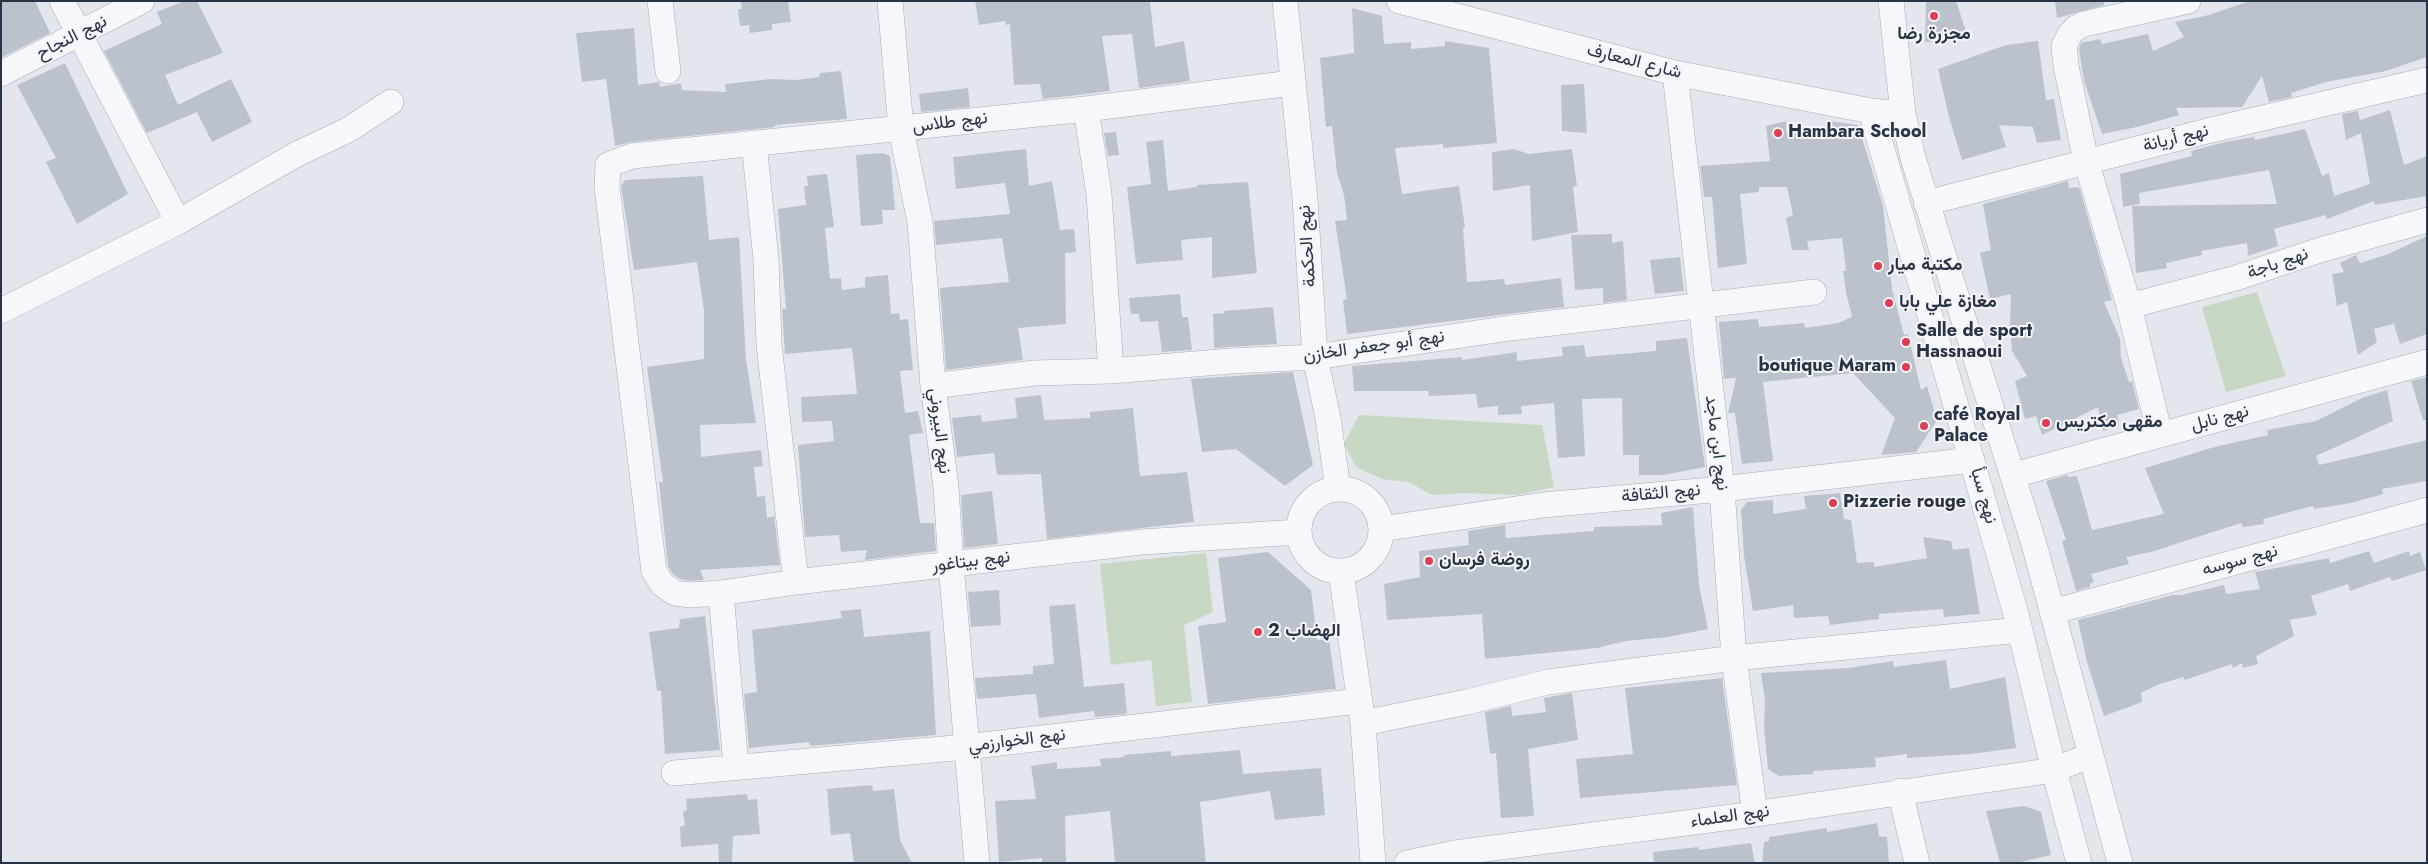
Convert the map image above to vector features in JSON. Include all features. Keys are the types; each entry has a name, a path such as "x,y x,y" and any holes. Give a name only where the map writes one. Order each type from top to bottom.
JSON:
{"street":[{"path":"62,1 178,222"},
{"name":"نهج النجاح","path":"1,74 142,1"},
{"path":"660,1 668,71"},
{"name":"نهج البيروني","path":"890,1 901,130 920,222 933,386 946,487 977,863"},
{"name":"نهج الحكمة","path":"1285,1 1305,199 1315,357 1328,418 1338,489"},
{"name":"شارع المعارف","path":"1399,1 1675,73 1871,111"},
{"path":"1891,1 1903,114 1926,203 2014,475 2120,863"},
{"path":"2160,435 2129,306 2086,161 2066,66 2064,46 2070,34 2084,24 2188,1"},
{"name":"نهج ابن ماجد","path":"1675,73 1722,489 1734,658 1755,814"},
{"name":"نهج أريانة","path":"1926,203 2086,161 2427,80"},
{"name":"نهج طلاس","path":"654,571 624,319 611,232 607,187 608,165 632,156 901,130 1021,114 1086,109 1292,83"},
{"path":"1,310 178,222 297,154 348,130 391,102"},
{"path":"1086,109 1099,194 1111,371"},
{"path":"1871,111 1903,114"},
{"name":"نهج سبأ","path":"1871,111 2020,630 2079,863"},
{"path":"754,144 766,259 769,345 796,582"},
{"name":"نهج باجة","path":"2129,306 2236,278 2320,250 2427,220"},
{"name":"نهج أبو جعفر الخازن","path":"933,386 1034,373 1111,371 1231,361 1315,357 1510,328 1814,292"},
{"name":"نهج نابل","path":"2014,475 2427,362"},
{"name":"نهج الثقافة","path":"1381,529 1543,505 1722,489 1972,460"},
{"path":"1338,489 1354,492 1368,500 1377,513 1381,529 1378,545 1370,559 1357,568 1341,572 1325,569 1312,560 1302,547 1298,532 1301,516 1309,502 1322,493 1338,489"},
{"name":"نهج سوسه","path":"2052,612 2427,510"},
{"name":"نهج بيتاغور","path":"654,571 662,584 675,592 689,595 721,593 796,582 1142,542 1298,532"},
{"path":"1341,572 1361,712 1373,863"},
{"path":"721,593 736,766"},
{"name":"نهج الخوارزمي","path":"674,772 1467,702 1548,682 1734,658 2020,630"},
{"name":"نهج العلماء","path":"1407,863 1456,858 1900,791 2054,770 2091,755"},
{"path":"1900,791 1917,863"}],"green space":[{"path":"2257,292 2286,376 2226,392 2202,307"},
{"path":"1359,415 1542,425 1554,487 1518,495 1464,493 1432,495 1408,482 1382,479 1356,467 1344,444"},
{"path":"1206,553 1213,612 1184,625 1192,702 1156,706 1151,660 1111,665 1100,564"}],"building":[{"path":"1,1 35,1 50,33 1,58"},
{"path":"184,1 197,1 223,53 165,75 178,105 231,79 252,122 212,142 197,112 147,133 104,51 162,24 157,12"},
{"path":"741,1 788,1 791,22 772,24 772,30 750,33 749,25 740,26 738,9 742,9"},
{"path":"975,1 1150,1 1155,47 1184,41 1190,81 1139,88 1132,34 1102,36 1110,91 1043,99 1040,84 1014,85 1010,24 1006,25 1005,21 979,25"},
{"path":"1926,1 1956,1 1969,40 1925,42"},
{"path":"2055,1 2104,1 2104,5 2057,18"},
{"path":"2250,1 2427,1 2427,57 2386,71 2326,82 2291,93 2292,97 2269,102 2262,76 2242,107 2176,108 2179,115 2137,127 2102,134 2084,81 2079,49 2081,43 2100,39 2102,44 2148,34 2153,51 2184,37 2175,22 2205,16"},
{"path":"1352,8 1382,16 1384,44 1411,42 1411,49 1445,46 1445,41 1489,48 1497,143 1443,148 1443,144 1395,148 1402,194 1459,186 1465,227 1463,228 1467,282 1504,279 1505,285 1561,278 1564,307 1347,334 1343,300 1347,299 1335,221 1347,220 1344,195 1337,173 1332,126 1326,127 1320,58 1354,53"},
{"path":"634,28 638,85 659,82 660,87 681,83 682,90 726,92 725,84 771,79 796,80 819,77 820,73 841,71 847,119 775,125 775,127 631,142 615,146 606,79 582,82 576,33"},
{"path":"2038,41 2046,100 2054,99 2061,140 2037,143 2033,127 1999,125 2006,147 1962,160 1949,117 1938,69 2006,45"},
{"path":"65,63 128,194 77,224 46,162 56,158 17,85"},
{"path":"1584,84 1587,133 1562,131 1561,85"},
{"path":"968,88 970,107 921,112 919,94"},
{"path":"2390,110 2404,165 2427,156 2427,196 2375,205 2374,201 2327,219 2326,215 2274,229 2278,246 2248,256 2247,243 2201,251 2202,255 2166,263 2167,268 2136,273 2132,206 2277,204 2269,170 2139,193 2140,204 2123,207 2120,174 2192,156 2191,151 2225,142 2254,137 2255,140 2305,129 2322,176 2329,173 2334,196 2370,184 2361,133 2346,140 2342,114 2358,111 2360,120"},
{"path":"1786,121 1786,131 1829,130 1828,121 1858,125 1883,206 1892,289 1904,335 1908,334 1921,390 1927,386 1937,420 1916,452 1881,455 1895,418 1853,373 1763,382 1773,461 1742,464 1735,413 1728,413 1736,378 1724,379 1719,322 1758,319 1759,327 1804,323 1805,328 1838,323 1852,317 1843,271 1846,271 1842,238 1807,241 1809,250 1792,250 1786,218 1793,215 1787,187 1759,187 1759,192 1740,194 1747,264 1718,268 1712,197 1704,197 1700,166 1770,161 1766,126"},
{"path":"1116,132 1119,155 1108,156 1104,133"},
{"path":"1163,140 1168,191 1197,187 1197,185 1248,182 1257,273 1212,278 1212,237 1181,240 1183,260 1136,264 1127,187 1151,184 1146,142"},
{"path":"1026,149 1029,186 1052,181 1060,230 1074,229 1076,252 1065,253 1066,324 1018,328 1023,360 946,370 940,288 1009,282 1002,238 936,245 934,221 1010,214 1005,183 956,189 953,157"},
{"path":"1514,149 1529,154 1572,149 1577,186 1573,187 1578,232 1532,241 1530,185 1493,191 1492,152"},
{"path":"883,153 890,156 895,210 882,210 883,224 861,226 856,155"},
{"path":"827,174 834,227 825,228 830,279 841,278 842,290 865,287 865,277 888,275 891,314 899,313 900,320 908,319 913,370 900,371 905,413 918,411 923,433 909,435 920,523 934,523 936,551 865,560 867,550 841,552 839,535 805,537 798,445 834,441 832,421 802,422 801,397 857,394 852,348 785,354 782,309 786,309 778,209 806,205 804,186 808,186 807,176"},
{"path":"703,176 709,240 739,237 746,360 756,423 700,425 701,457 761,450 763,466 754,467 757,497 765,496 767,518 774,516 780,565 700,570 704,580 690,581 680,579 673,574 668,566 659,482 663,482 647,367 704,359 704,311 697,262 634,270 621,186 625,180"},
{"path":"2068,181 2069,188 2079,187 2112,300 2104,302 2120,339 2121,358 2129,382 2132,381 2139,409 2117,415 2119,425 2103,431 2098,407 2042,435 2036,416 2025,419 2015,381 2027,376 2012,351 2010,324 2011,294 1990,299 1980,253 1991,250 1983,204"},
{"path":"1612,234 1612,243 1623,241 1627,300 1603,303 1603,288 1575,290 1571,235"},
{"path":"2427,236 2427,334 2400,344 2394,324 2374,329 2377,342 2358,355 2347,302 2337,306 2332,274 2344,272 2340,263 2356,255 2360,263 2388,254"},
{"path":"1680,257 1684,291 1655,294 1650,260"},
{"path":"1180,294 1182,317 1188,317 1192,350 1162,352 1158,321 1140,322 1139,314 1131,314 1129,298"},
{"path":"1273,307 1277,344 1214,348 1213,314 1225,313 1224,311"},
{"path":"1687,338 1705,467 1664,475 1639,475 1639,455 1623,455 1622,398 1582,399 1585,456 1558,458 1554,403 1521,406 1522,414 1498,415 1498,406 1478,408 1476,394 1429,396 1428,391 1354,391 1352,366 1462,357 1462,360 1517,352 1517,361 1563,356 1562,347 1584,345 1586,357 1656,351 1656,341"},
{"path":"1293,372 1313,465 1285,486 1236,449 1202,452 1191,379"},
{"path":"2427,377 2427,420 2423,420 2411,381"},
{"path":"2387,390 2393,421 2316,456 2319,465 2427,440 2427,481 2382,489 2383,494 2351,503 2314,509 2313,506 2263,519 2264,524 2243,527 2241,523 2151,552 2126,557 2129,564 2091,574 2094,582 2090,584 2090,587 2076,591 2062,541 2066,540 2046,481 2067,475 2068,477 2077,476 2092,530 2164,514 2145,468 2218,446 2268,435 2267,430 2316,421 2362,398"},
{"path":"1041,395 1044,420 1090,418 1090,412 1133,408 1140,476 1187,472 1194,522 1047,539 1041,474 997,475 994,453 957,457 952,418 981,415 982,422 1017,418 1015,398"},
{"path":"992,491 998,544 964,548 961,495"},
{"path":"1840,493 1844,519 1851,520 1857,563 1874,562 1874,567 1927,558 1923,537 1951,541 1953,550 1969,548 1980,614 1944,617 1943,609 1879,614 1879,619 1830,625 1828,616 1794,618 1793,605 1753,611 1744,556 1741,510 1747,502 1773,500 1773,514 1806,509 1804,496"},
{"path":"1693,507 1699,585 1708,629 1668,637 1626,641 1597,648 1485,659 1482,614 1387,620 1384,584 1420,577 1419,551 1469,545 1468,531 1505,525 1506,538 1594,531 1594,527 1662,525 1661,513"},
{"path":"2369,551 2374,563 2409,551 2410,556 2420,552 2426,570 2392,581 2390,577 2350,591 2348,584 2311,596 2317,615 2290,620 2294,636 2256,656 2258,664 2243,668 2242,663 2233,668 2232,664 2185,680 2183,677 2157,685 2141,693 2142,702 2104,716 2087,662 2078,620 2173,595 2181,595 2224,585 2226,594 2260,589 2255,572 2329,558 2330,563"},
{"name":"الهضاب 2","path":"1268,552 1311,590 1317,640 1329,639 1336,689 1208,704 1198,626 1226,622 1218,558"},
{"path":"999,590 1001,625 971,627 968,592"},
{"path":"1075,604 1084,687 1124,683 1127,714 1095,717 1094,711 1039,718 1036,694 977,699 975,678 1033,674 1033,666 1054,664 1049,606"},
{"path":"861,609 864,637 930,631 936,735 810,746 809,742 749,748 744,694 757,692 752,630 842,618 840,611"},
{"path":"705,616 720,750 665,754 661,691 657,691 649,632 679,628 680,619"},
{"path":"1946,660 1950,689 2005,677 2016,748 1971,754 1907,758 1907,754 1875,758 1876,767 1813,771 1813,774 1779,776 1768,769 1764,727 1765,701 1761,673 1849,668 1893,661 1894,667"},
{"path":"1722,678 1737,785 1580,798 1576,759 1633,754 1625,688"},
{"path":"1572,693 1578,740 1528,749 1534,816 1501,818 1496,753 1490,754 1485,712 1511,706 1512,716 1546,712 1544,698"},
{"path":"1240,750 1243,774 1321,768 1325,815 1275,820 1270,791 1200,802 1206,863 1115,863 1110,811 1065,816 1066,863 1042,863 1042,858 999,862 995,801 1036,799 1031,766 1057,762 1057,769 1101,766 1100,759 1124,757 1124,755 1171,751 1171,756"},
{"path":"872,785 873,791 894,789 900,840 912,863 854,863 850,833 831,835 827,789"},
{"path":"747,794 748,800 757,799 760,834 733,836 732,863 719,863 718,844 681,847 680,827 685,825 683,812 687,810 686,799"},
{"path":"2024,806 2041,812 2051,855 2016,863 2000,863 1986,811"},
{"path":"1877,823 1879,836 1887,837 1889,863 1762,863 1764,842 1769,841 1769,837 1827,828 1827,832"},
{"path":"1751,843 1755,863 1654,863 1653,852 1698,847 1699,850"}],"place":[{"name":"مجزرة رضا","path":"1934,16"},
{"name":"Hambara School","path":"1778,133"},
{"name":"مكتبة ميار","path":"1878,266"},
{"name":"مغازة علي بابا","path":"1889,303"},
{"name":"Salle de sport Hassnaoui","path":"1906,342"},
{"name":"boutique Maram","path":"1906,367"},
{"name":"مقهى مكتريس","path":"2046,423"},
{"name":"café Royal Palace","path":"1924,426"},
{"name":"Pizzerie rouge","path":"1833,503"},
{"name":"روضة فرسان","path":"1429,561"},
{"name":"الهضاب 2","path":"1258,632"}]}
